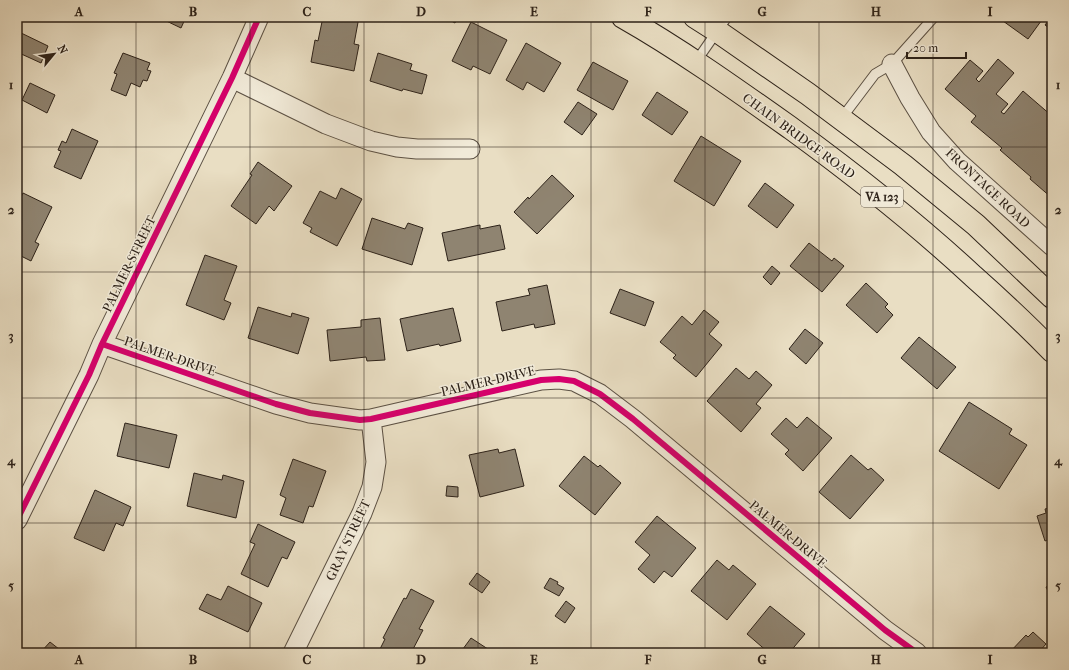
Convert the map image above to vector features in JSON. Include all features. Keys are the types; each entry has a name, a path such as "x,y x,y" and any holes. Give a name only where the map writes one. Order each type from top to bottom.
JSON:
{"main road":[{"name":"CHAIN BRIDGE ROAD","path":"623,17 766,111 879,195 974,276 1052,351"},
{"name":"VA 123","path":"695,17 722,24 808,94 903,164 1050,290"}],"street":[{"name":"PALMER STREET","path":"19,510 89,375 102,344 232,78 259,17"},
{"name":"FRONTAGE ROAD","path":"892,64 910,98 931,132 957,161 1052,246"},
{"path":"232,78 326,124 370,141 417,150 470,149"},
{"name":"PALMER DRIVE","path":"102,344 276,404 310,413 360,420 371,420 541,380 559,379 574,381 600,394 633,419 885,630 917,653"},
{"name":"GRAY STREET","path":"293,653 362,513 372,488 376,462 371,420"}],"lane":[{"path":"841,119 875,74 892,64 934,17"},
{"path":"695,63 722,24"}],"building":[{"path":"158,17 186,17 181,28"},
{"path":"323,17 359,17 354,44 359,45 354,71 311,62 315,40 318,41"},
{"path":"444,17 458,17 455,23"},
{"path":"1006,17 1044,17 1028,39 1003,21"},
{"path":"1052,17 1052,30 1045,25"},
{"path":"471,22 507,40 490,74 473,66 471,70 452,61"},
{"path":"17,31 48,46 41,63 17,52"},
{"path":"526,43 561,63 544,92 527,82 523,90 506,80"},
{"path":"123,53 150,63 147,70 151,71 147,81 143,80 140,87 131,83 126,96 111,90 117,74 114,73"},
{"path":"378,53 412,64 410,70 427,75 422,94 403,89 402,91 370,81"},
{"path":"998,59 1014,73 996,94 1008,104 1001,112 1004,114 1023,91 1052,116 1052,121 1047,127 1052,131 1052,198 1000,150 1002,148 971,122 976,116 945,89 970,60 983,71 976,79 979,82"},
{"path":"593,62 628,81 613,110 577,90"},
{"path":"30,83 55,95 47,113 22,100"},
{"path":"657,92 688,112 672,135 642,115"},
{"path":"578,102 597,114 582,135 564,122"},
{"path":"72,129 98,141 81,179 54,167 61,151 58,150 62,141 66,143"},
{"path":"701,136 741,161 714,206 674,181"},
{"path":"258,162 292,186 274,211 269,206 256,224 231,206 252,175 250,174"},
{"path":"552,175 574,196 537,234 514,212"},
{"path":"765,183 794,205 777,228 748,206"},
{"path":"341,188 362,199 337,246 310,232 312,228 303,223 320,191 336,199"},
{"path":"23,193 52,207 35,242 39,244 31,261 17,254 17,205"},
{"path":"372,218 405,229 408,223 423,228 412,265 362,249"},
{"path":"480,225 480,229 500,225 505,249 448,261 442,233"},
{"path":"809,243 832,261 834,258 844,266 822,292 790,266"},
{"path":"205,255 237,266 224,300 231,303 224,320 186,305"},
{"path":"772,266 780,273 771,285 763,277"},
{"path":"866,283 888,304 885,307 893,315 877,333 846,305"},
{"path":"547,285 555,324 535,328 534,324 502,331 496,302 530,295 528,289"},
{"path":"620,289 654,302 645,326 610,313"},
{"path":"258,307 291,317 292,313 309,318 298,354 248,338"},
{"path":"453,308 461,341 407,351 400,319"},
{"path":"704,310 719,322 709,334 722,345 696,377 673,358 676,355 660,342 682,316 692,325"},
{"path":"380,318 385,360 367,361 366,357 330,361 327,330 361,327 361,320"},
{"path":"805,329 823,343 806,364 789,349"},
{"path":"919,337 956,367 937,389 901,358"},
{"path":"736,368 749,379 756,371 772,385 756,404 761,408 741,432 707,401"},
{"path":"969,402 1012,429 1009,434 1027,445 999,489 939,451"},
{"path":"807,417 832,438 803,471 785,454 789,450 771,434 786,418 797,428"},
{"path":"125,423 177,435 169,468 117,456"},
{"path":"498,449 499,453 515,449 524,486 480,497 469,455"},
{"path":"851,455 868,470 871,468 884,480 850,519 819,492"},
{"path":"584,456 598,467 600,465 621,483 595,515 559,486"},
{"path":"293,459 326,471 313,507 309,506 303,523 280,515 286,498 280,495"},
{"path":"194,473 222,480 223,475 244,481 236,518 187,506"},
{"path":"447,486 458,487 458,497 446,496"},
{"path":"95,490 131,507 123,526 116,523 104,551 74,538"},
{"path":"1052,507 1052,538 1045,541 1037,516 1046,513 1045,509"},
{"path":"657,516 696,548 672,577 664,571 654,583 638,569 650,555 635,542"},
{"path":"258,524 295,542 287,559 282,557 268,587 241,574 255,544 250,542"},
{"path":"717,560 729,570 733,565 756,584 727,620 691,591"},
{"path":"477,573 490,582 482,593 469,584"},
{"path":"550,578 558,582 557,584 564,588 559,596 544,588"},
{"path":"1052,584 1052,597 1051,597 1046,587"},
{"path":"228,586 262,603 248,632 199,609 207,594 221,600"},
{"path":"411,589 434,601 419,629 423,630 411,653 387,653 380,649 385,639 383,638 404,598 406,599"},
{"path":"566,601 575,608 565,623 555,616"},
{"path":"770,606 805,634 789,653 769,653 747,634"},
{"path":"1033,632 1046,644 1038,653 1009,653 1026,635 1028,637"},
{"path":"471,638 494,653 460,653"},
{"path":"50,642 64,653 40,653"}],"cycle path":[{"path":"17,520 89,375 102,344 232,78 259,17"},
{"path":"102,344 276,404 310,413 360,420 371,419 541,380 559,379 574,381 600,394 633,419 885,630 917,653"}]}
